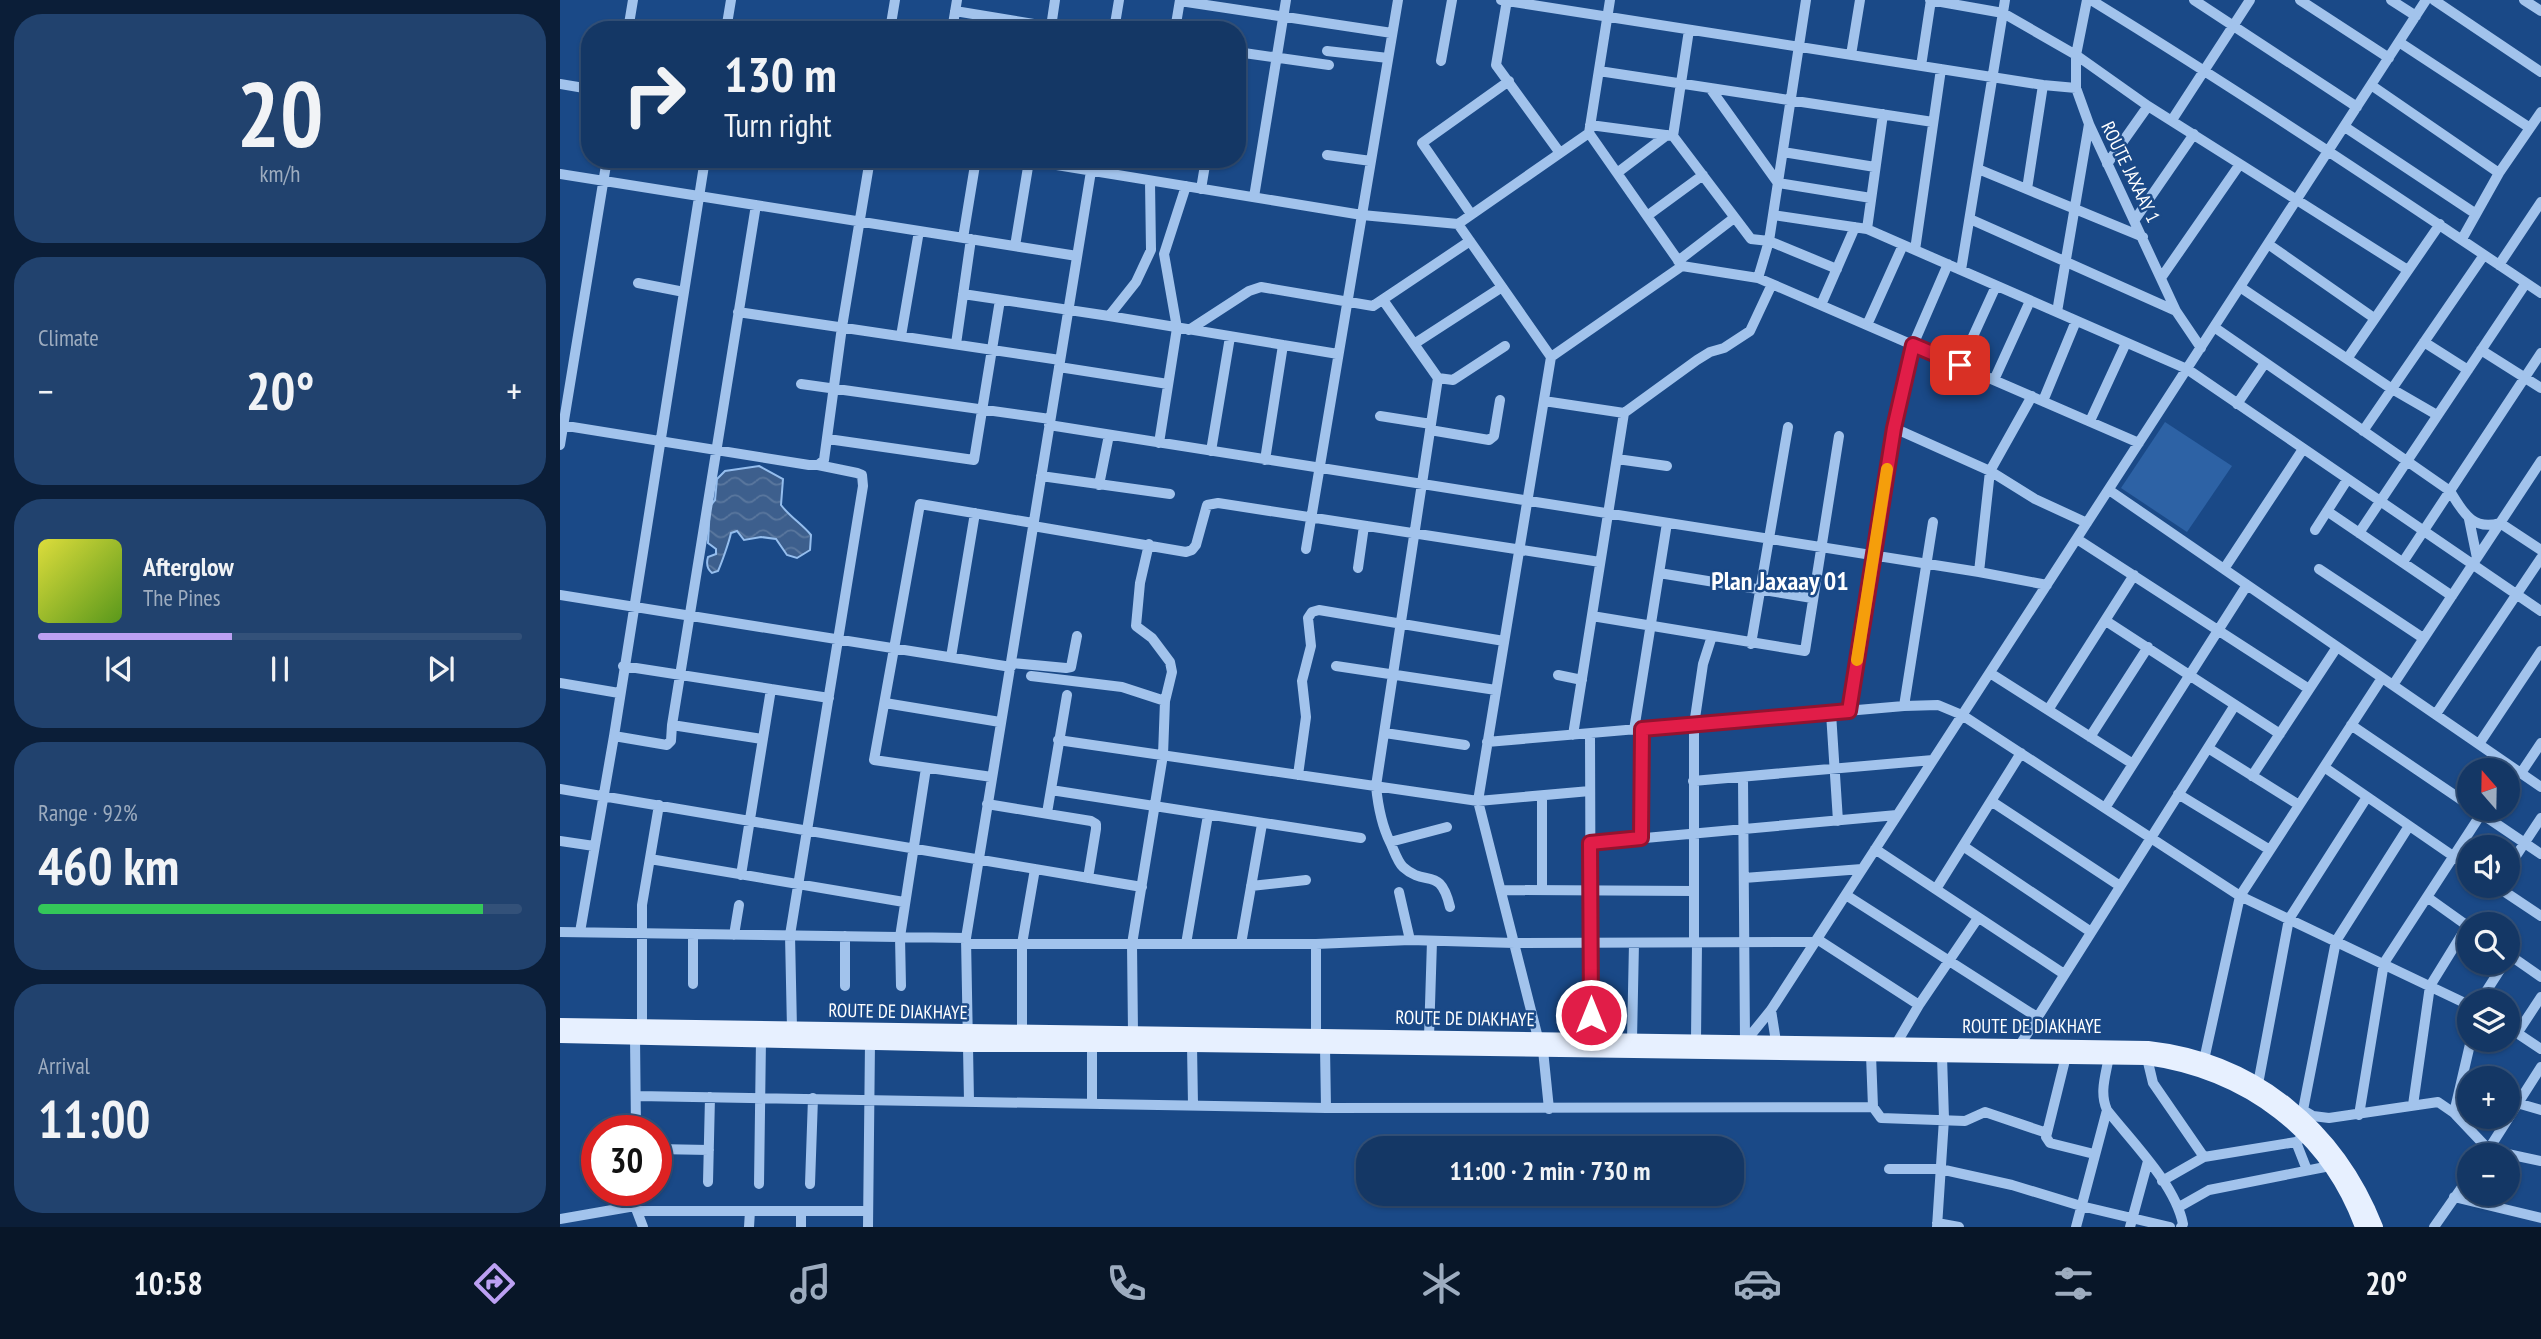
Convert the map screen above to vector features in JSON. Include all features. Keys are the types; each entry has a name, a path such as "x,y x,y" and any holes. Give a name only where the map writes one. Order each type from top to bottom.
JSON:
{"main road":[{"name":"ROUTE DE DIAKHAYE","path":"560,1025 761,1040 870,1042 967,1038 1022,1032 1133,1033 1320,1042 1744,1048 1896,1044 2148,1048 2225,1067 2302,1112 2345,1165 2365,1199 2376,1227"},
{"name":"ROUTE DE DIAKHAYE","path":"560,1036 639,1031 792,1029 1092,1046 1429,1037 1541,1044 1591,1039 1696,1040 1744,1048"},
{"name":"ROUTE DE DIAKHAYE","path":"1777,1048 1871,1055 2109,1056 2147,1058 2180,1064 2230,1081 2282,1113 2301,1138 2330,1166 2350,1197 2362,1227"}],"street":[{"path":"629,21 632,0"},
{"path":"727,21 731,0"},
{"path":"892,21 895,0"},
{"path":"1052,21 1055,0"},
{"path":"1116,21 1119,0"},
{"path":"1254,197 1286,0"},
{"path":"1306,549 1398,0"},
{"path":"1441,61 1452,0"},
{"path":"1501,0 2076,88"},
{"path":"1507,0 1496,65 1560,153"},
{"path":"1102,168 1150,182 1362,215 1458,223 1560,153 1589,129 1610,0"},
{"path":"1758,278 1769,241 1806,0"},
{"path":"1851,55 1860,0"},
{"path":"1921,66 1931,0 2003,13 2076,55 2148,106 2406,269"},
{"path":"1962,270 2005,0"},
{"path":"2089,0 2205,70 2540,290"},
{"name":"ROUTE JAXAAY 1","path":"2089,0 2076,55 2076,88 2089,124 2176,311 2201,348"},
{"path":"2194,0 2357,107"},
{"path":"2172,120 2250,0"},
{"path":"2300,0 2389,58"},
{"path":"2391,0 2416,16"},
{"path":"1744,1048 2426,0"},
{"path":"2434,0 2541,72"},
{"path":"2524,0 2541,11"},
{"path":"1177,21 1180,1 1392,33"},
{"path":"956,6 997,21"},
{"path":"1617,173 1670,136 1689,30"},
{"path":"2399,42 2530,128"},
{"path":"1327,51 1388,58"},
{"path":"1246,53 1329,65"},
{"path":"1916,250 1941,69"},
{"path":"1599,71 1933,122"},
{"path":"1471,214 1422,143 1509,81"},
{"path":"560,84 581,88"},
{"path":"2027,189 2043,85"},
{"path":"2371,85 2499,173"},
{"path":"1710,88 1778,183 1871,198"},
{"path":"2107,164 2148,106"},
{"path":"2462,239 2499,173 2541,112"},
{"path":"1821,305 1837,269 1861,228 1871,198 1883,114"},
{"path":"2057,312 2089,124"},
{"path":"2345,127 2476,214"},
{"path":"1589,129 1670,136 1751,239 1769,241 1837,269"},
{"path":"1589,129 1680,263 1758,278 2139,443"},
{"path":"2134,221 2194,134"},
{"path":"1783,152 1875,167"},
{"path":"1326,155 1371,160"},
{"path":"2161,278 2240,164"},
{"path":"560,444 566,374 605,168"},
{"path":"580,932 614,736 704,168"},
{"path":"817,465 824,460 828,439 842,327 868,168"},
{"path":"956,344 975,168"},
{"path":"1015,246 1023,168"},
{"path":"968,1101 966,941 1092,168"},
{"path":"1201,189 1204,168"},
{"path":"1978,169 2143,237"},
{"path":"560,174 1077,256"},
{"path":"1647,216 1703,176"},
{"path":"1109,316 1136,282 1151,250 1150,182"},
{"path":"1159,443 1168,384 1183,329 1164,254 1186,186"},
{"path":"2499,265 2541,202"},
{"path":"614,736 667,745 671,741 755,205"},
{"path":"1773,215 1861,228 2187,369 2379,502 2475,561 2541,611"},
{"path":"1551,358 1680,263 1734,218"},
{"path":"1970,219 2176,311"},
{"path":"1458,223 1551,358 1478,801 1541,1044 1549,1109"},
{"path":"2347,359 2406,269 2440,224"},
{"path":"901,336 919,231"},
{"path":"1183,329 1261,287 1373,306 1470,242"},
{"path":"2268,244 2374,318"},
{"path":"1867,325 1903,245"},
{"path":"1151,250 1164,254"},
{"path":"2363,431 2484,255"},
{"path":"1849,711 1894,428 1913,345 1948,264"},
{"path":"638,283 684,292"},
{"path":"2359,533 2526,283"},
{"path":"1544,401 1624,413 1697,360 1724,348 1749,331 1772,284"},
{"path":"1960,365 1996,286"},
{"path":"1414,344 1502,287"},
{"path":"2240,287 2392,389 2437,415"},
{"path":"963,294 1338,354"},
{"path":"1383,299 1438,378 1376,786 1383,829 1403,866 1442,884 1450,908"},
{"path":"828,439 974,460 1000,300"},
{"path":"1994,380 2030,301"},
{"path":"738,312 992,350 1168,384"},
{"path":"1979,572 1990,471 2037,398 2077,321"},
{"path":"2214,327 2449,491 2469,519 2475,561"},
{"path":"1211,451 1230,337"},
{"path":"2090,421 2126,342"},
{"path":"2424,342 2468,370"},
{"path":"1265,460 1283,345"},
{"path":"1438,378 1453,380 1506,346"},
{"path":"2481,350 2541,388"},
{"path":"2403,562 2541,353"},
{"path":"2237,404 2265,363"},
{"path":"801,384 982,410 1109,435 2047,585"},
{"path":"1380,416 1489,440 1494,436 1500,400"},
{"path":"1573,735 1624,413"},
{"path":"562,426 857,472 863,479 850,577 790,935 792,1029"},
{"path":"1751,644 1788,427"},
{"path":"1894,428 1990,471 2035,499 2087,523"},
{"path":"1098,485 1109,435"},
{"path":"1592,616 1805,652 1839,436"},
{"path":"2224,569 2303,449"},
{"path":"1617,459 1667,466"},
{"path":"2393,685 2541,461"},
{"path":"1041,476 1170,494"},
{"path":"2315,530 2347,480"},
{"path":"2109,490 2496,758"},
{"path":"992,777 874,760 920,504 1186,552 1196,545 1205,509 1212,503 1600,562"},
{"path":"2327,511 2452,596"},
{"path":"951,657 975,513"},
{"path":"2469,519 2482,525 2500,523 2541,550"},
{"path":"1903,706 1924,564 1933,522"},
{"path":"1641,838 1638,729 1667,523"},
{"path":"1358,568 1364,526"},
{"path":"2077,539 2309,689"},
{"path":"1133,1033 1132,944 1163,755 1165,701 1172,673 1170,662 1152,638 1136,626 1140,583 1149,544"},
{"path":"2435,714 2541,558"},
{"path":"2319,569 2423,638"},
{"path":"1659,573 1812,598"},
{"path":"2048,710 2134,575"},
{"path":"2105,808 2247,585"},
{"path":"560,595 1011,665 1070,667 1077,636"},
{"path":"1297,775 1306,717 1302,681 1311,646 1308,618 1312,612 1319,610 1504,640"},
{"path":"2106,621 2280,734"},
{"path":"1696,1040 1694,725 1699,683 1712,636"},
{"path":"2252,776 2337,647"},
{"path":"2090,737 2148,648"},
{"path":"2479,744 2541,651"},
{"path":"623,666 829,698"},
{"path":"1336,666 1496,690"},
{"path":"1990,673 2133,764"},
{"path":"1558,675 1581,680"},
{"path":"1031,676 1122,687 1165,701"},
{"path":"2204,1060 2240,897 2382,677"},
{"path":"560,683 619,693"},
{"path":"741,875 771,689"},
{"path":"1047,813 1067,695"},
{"path":"885,703 1000,722"},
{"path":"1487,742 1938,705 1962,715 2240,897 2457,999"},
{"path":"2020,1045 2235,705"},
{"path":"1831,713 1838,821"},
{"path":"672,725 762,739"},
{"path":"2351,725 2457,797"},
{"path":"1385,733 1465,744"},
{"path":"1590,734 1591,1039"},
{"path":"1058,740 1478,801 1590,791"},
{"path":"2520,766 2541,743"},
{"path":"2208,748 2299,805"},
{"path":"1936,889 2021,753"},
{"path":"1693,781 1933,760"},
{"path":"2324,767 2457,859"},
{"path":"901,986 900,937 904,902 915,848 926,768"},
{"path":"2520,775 2541,787"},
{"path":"1743,776 1744,1048"},
{"path":"560,789 1142,887"},
{"path":"1051,790 1361,838"},
{"path":"2178,794 2270,850"},
{"path":"1542,796 1542,890"},
{"path":"2258,1084 2289,919 2367,797"},
{"path":"1991,802 2120,886"},
{"path":"988,804 1096,824 1088,878"},
{"path":"636,1115 642,905 659,805"},
{"path":"1590,843 1897,815"},
{"path":"1186,944 1208,816"},
{"path":"2520,850 2541,818"},
{"path":"2359,1115 2384,963 2454,857 2474,821"},
{"path":"2495,821 2541,854"},
{"path":"1241,944 1262,824"},
{"path":"2409,826 2336,941 2302,1112 2323,1118 2438,1102 2454,1114 2479,1143"},
{"path":"1390,842 1447,827"},
{"path":"560,841 594,846"},
{"path":"1963,846 2091,932"},
{"path":"1875,849 2064,974"},
{"path":"650,859 904,902"},
{"path":"1022,1032 1022,944 1035,869"},
{"path":"1744,878 1862,869"},
{"path":"1251,886 1306,880"},
{"path":"1501,890 1694,891"},
{"path":"1399,892 1410,940"},
{"path":"1846,895 2037,1017"},
{"path":"2427,897 2457,918"},
{"path":"2514,898 2541,916"},
{"path":"734,934 739,905"},
{"path":"1896,1044 1978,918"},
{"path":"560,932 900,937 1022,944 1316,944 1410,940 1514,943 1816,941 1919,1005"},
{"path":"693,934 693,984"},
{"path":"845,936 845,986"},
{"path":"1429,1037 1432,941"},
{"path":"1632,1040 1634,943"},
{"path":"2413,1105 2430,986 2457,943"},
{"path":"1316,944 1326,1108"},
{"path":"2520,964 2541,977"},
{"path":"2520,1021 2541,997"},
{"path":"1771,1010 1777,1048"},
{"path":"2520,1034 2541,1049"},
{"path":"758,1184 761,1040"},
{"path":"868,1227 870,1042"},
{"path":"1192,1045 1193,1105"},
{"path":"1092,1046 1092,1103"},
{"path":"2454,1114 2468,1052"},
{"path":"1871,1055 1873,1107 1881,1118 1965,1121 1984,1112 2046,1133"},
{"path":"1942,1056 1944,1119 1937,1225 1959,1227"},
{"path":"2066,1056 2046,1139 2050,1143 2094,1154"},
{"path":"2109,1056 2102,1095 2107,1110 2148,1161 2179,1207 2183,1224 2181,1227"},
{"path":"2147,1058 2153,1083 2204,1157"},
{"path":"2520,1098 2541,1067"},
{"path":"637,1096 1326,1108 1549,1109 1703,1105 1873,1107"},
{"path":"708,1182 710,1097"},
{"path":"810,1184 813,1098"},
{"path":"2520,1104 2541,1110"},
{"path":"2076,1227 2107,1110"},
{"path":"2162,1181 2204,1157 2301,1138 2307,1170"},
{"path":"672,1149 709,1150"},
{"path":"2520,1158 2541,1161"},
{"path":"2131,1222 2148,1161"},
{"path":"2179,1207 2209,1190 2330,1166"},
{"path":"1889,1169 1940,1169 2012,1185 2131,1222 2170,1227"},
{"path":"2434,1227 2457,1193"},
{"path":"2454,1197 2541,1219"},
{"path":"636,1206 643,1227"},
{"path":"560,1219 636,1209 868,1211"},
{"path":"748,1227 750,1211"},
{"path":"801,1227 802,1211"},
{"path":"585,1215 589,1227"}],"shaded area":[{"path":"2165,422 2232,466 2187,532 2121,488"}],"water":[{"path":"759,466 783,479 781,505 811,535 810,550 797,558 787,555 776,539 761,537 744,540 737,531 731,533 718,571 712,573 707,560 716,554 716,549 708,543 710,506 715,500 717,479 725,471"}],"slow traffic":[{"path":"1857,660 1887,469"}],"district":[{"name":"Plan Jaxaay 01","path":"1780,580"}],"route":[{"path":"1591,1015 1590,843 1641,838 1642,729 1849,711 1894,428 1913,345 1960,365"}]}
